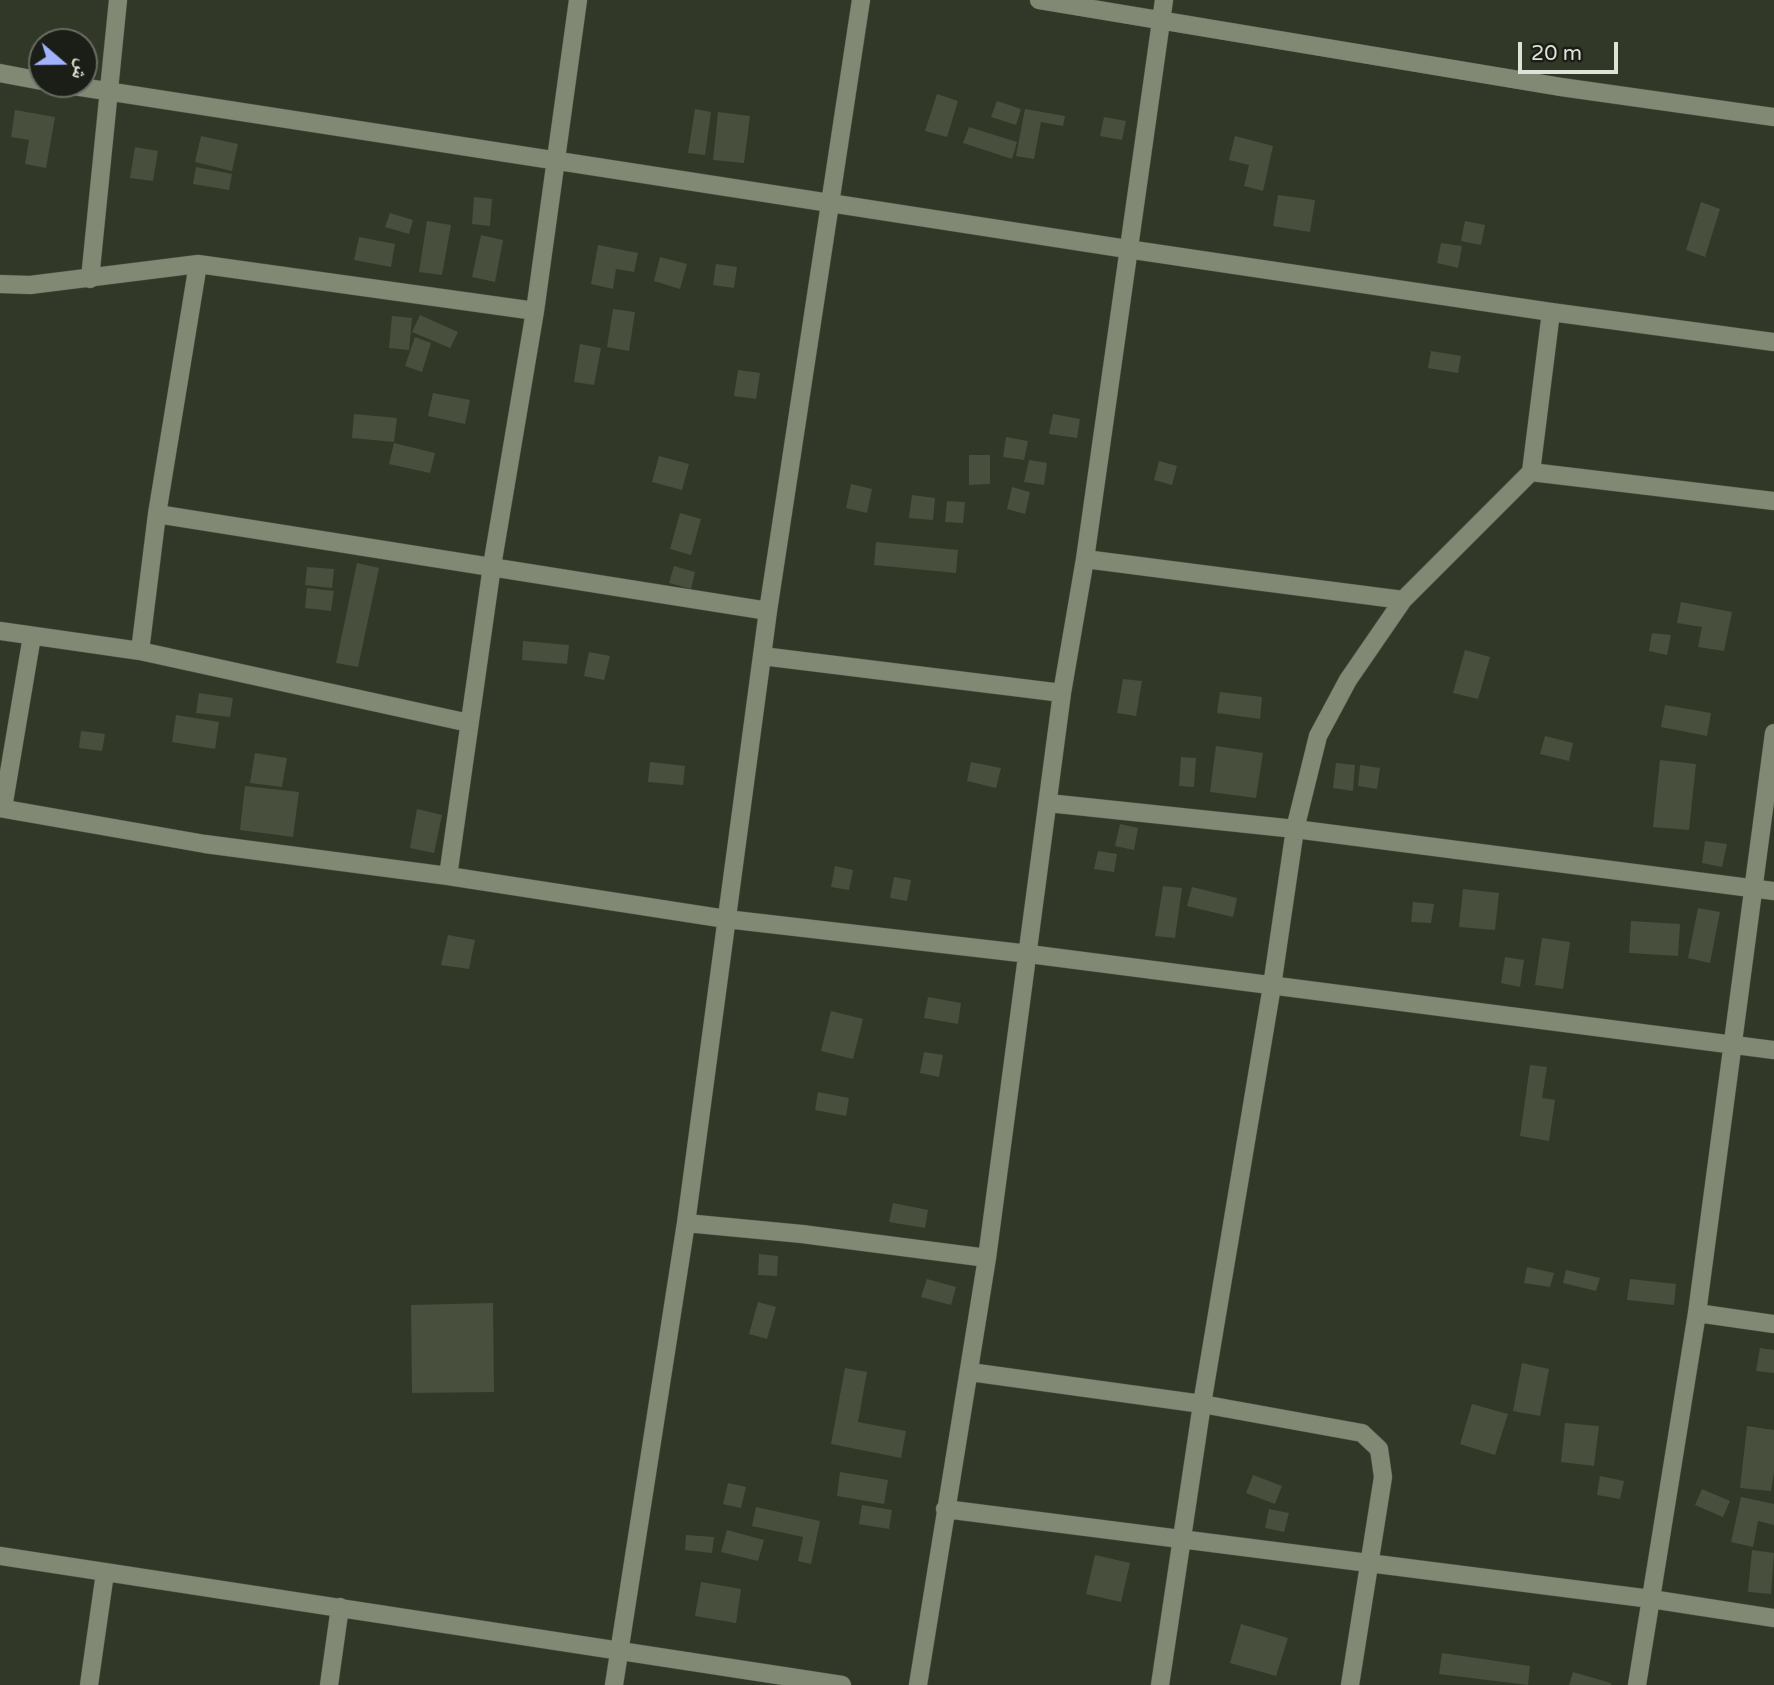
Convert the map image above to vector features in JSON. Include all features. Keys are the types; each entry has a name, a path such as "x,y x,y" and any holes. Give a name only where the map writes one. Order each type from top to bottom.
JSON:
{"street":[{"path":"90,279 118,0"},
{"path":"448,876 492,566 535,311 578,0"},
{"path":"614,1685 686,1223 768,611 861,0"},
{"path":"1039,0 1561,87 1774,117"},
{"path":"918,1685 987,1258 1062,693 1085,559 1164,0"},
{"path":"0,73 28,78"},
{"path":"98,90 1128,249 1774,342"},
{"path":"0,284 30,285 90,279 198,264 535,311"},
{"path":"140,651 157,514 198,264"},
{"path":"1160,1685 1202,1404 1272,986 1295,830 1318,736 1348,680 1403,600 1531,472 1551,312"},
{"path":"1531,472 1774,500"},
{"path":"157,514 768,611"},
{"path":"1085,559 1403,600"},
{"path":"0,631 140,651 469,723"},
{"path":"32,636 2,808 205,844 448,876 726,919 1029,954 1774,1050"},
{"path":"762,656 1062,693"},
{"path":"1637,1685 1697,1313 1774,733"},
{"path":"1048,803 1295,830 1774,891"},
{"path":"686,1223 802,1234 987,1258"},
{"path":"1697,1313 1774,1324"},
{"path":"970,1372 1202,1404 1362,1433 1379,1449 1383,1477 1350,1685"},
{"path":"945,1509 1774,1618"},
{"path":"0,1556 842,1685"},
{"path":"89,1685 105,1573"},
{"path":"329,1685 340,1607"}],"building":[{"path":"937,94 958,101 947,137 925,131"},
{"path":"997,101 1021,109 1016,125 991,117"},
{"path":"695,109 711,112 705,155 688,153"},
{"path":"1025,109 1065,116 1063,126 1041,122 1034,159 1016,156"},
{"path":"15,110 55,117 46,168 25,164 29,140 11,137"},
{"path":"718,112 750,116 744,163 713,160"},
{"path":"1104,117 1126,121 1122,140 1100,136"},
{"path":"969,127 1017,142 1012,159 963,143"},
{"path":"201,136 238,144 232,171 195,162"},
{"path":"1235,136 1273,146 1263,191 1244,186 1249,165 1229,160"},
{"path":"135,147 158,151 153,181 130,178"},
{"path":"196,167 232,174 229,190 193,184"},
{"path":"1278,195 1315,200 1310,232 1273,226"},
{"path":"474,197 492,199 490,226 472,224"},
{"path":"1701,202 1720,209 1705,257 1686,250"},
{"path":"390,213 413,220 409,234 385,227"},
{"path":"427,221 451,225 442,275 419,272"},
{"path":"1465,221 1485,225 1481,245 1461,241"},
{"path":"481,235 503,240 495,282 472,277"},
{"path":"359,237 395,244 391,267 354,260"},
{"path":"1441,243 1462,246 1458,268 1437,263"},
{"path":"598,245 638,253 634,272 616,269 613,289 591,284"},
{"path":"660,257 687,264 680,289 654,281"},
{"path":"716,264 737,267 734,288 713,285"},
{"path":"613,309 635,312 629,351 607,347"},
{"path":"420,315 458,332 450,348 412,332"},
{"path":"392,316 412,318 409,350 389,348"},
{"path":"415,337 431,343 422,372 405,366"},
{"path":"580,344 601,348 594,385 574,382"},
{"path":"1431,351 1461,356 1458,373 1428,368"},
{"path":"738,370 760,373 756,399 734,396"},
{"path":"433,393 470,400 465,424 428,416"},
{"path":"354,414 397,418 394,442 352,438"},
{"path":"1053,414 1080,419 1077,438 1049,434"},
{"path":"1006,437 1028,441 1024,460 1003,457"},
{"path":"394,443 435,453 430,473 389,464"},
{"path":"969,455 990,455 990,484 969,485"},
{"path":"659,456 689,464 682,490 652,482"},
{"path":"1029,460 1047,463 1044,485 1024,482"},
{"path":"1159,461 1177,466 1172,485 1154,480"},
{"path":"851,484 872,489 867,513 846,508"},
{"path":"1012,487 1030,492 1025,514 1007,509"},
{"path":"912,495 935,498 933,520 909,518"},
{"path":"947,501 965,502 963,523 945,522"},
{"path":"680,513 701,519 691,555 670,549"},
{"path":"876,542 958,550 956,573 874,565"},
{"path":"357,563 379,568 358,667 336,663"},
{"path":"674,566 695,572 691,589 669,583"},
{"path":"307,567 334,569 332,588 305,585"},
{"path":"307,588 334,591 331,611 305,608"},
{"path":"1681,602 1732,612 1724,651 1698,647 1702,627 1677,623"},
{"path":"1652,633 1671,635 1667,655 1649,651"},
{"path":"523,641 569,645 567,664 522,660"},
{"path":"1465,650 1490,657 1478,699 1453,693"},
{"path":"589,652 610,656 604,680 584,676"},
{"path":"1123,679 1142,681 1136,716 1117,713"},
{"path":"1220,692 1262,697 1260,719 1217,713"},
{"path":"199,693 233,698 230,717 196,713"},
{"path":"1665,705 1711,713 1707,736 1661,727"},
{"path":"176,715 219,722 215,749 172,742"},
{"path":"81,731 105,734 102,751 79,748"},
{"path":"1545,736 1573,743 1569,761 1540,754"},
{"path":"1216,746 1263,753 1256,798 1210,792"},
{"path":"255,753 287,758 282,787 250,783"},
{"path":"1181,757 1196,758 1194,787 1179,786"},
{"path":"1660,760 1696,764 1689,830 1653,827"},
{"path":"650,762 685,766 683,785 648,782"},
{"path":"971,762 1001,768 996,788 967,781"},
{"path":"1336,763 1355,765 1353,791 1333,788"},
{"path":"1360,765 1380,768 1377,789 1358,786"},
{"path":"245,786 299,792 293,837 240,830"},
{"path":"417,809 442,815 434,853 410,848"},
{"path":"1120,824 1138,828 1134,850 1115,846"},
{"path":"1705,841 1727,844 1722,867 1702,863"},
{"path":"1098,851 1117,854 1114,872 1094,869"},
{"path":"835,866 853,870 849,890 831,887"},
{"path":"894,877 911,880 907,901 890,898"},
{"path":"1163,886 1182,888 1175,938 1155,936"},
{"path":"1192,887 1237,898 1233,917 1187,906"},
{"path":"1463,889 1499,893 1495,930 1459,927"},
{"path":"1413,902 1434,904 1431,923 1411,922"},
{"path":"1698,908 1720,912 1710,963 1688,958"},
{"path":"1631,921 1680,924 1678,956 1629,953"},
{"path":"448,935 475,940 469,969 441,965"},
{"path":"1542,938 1570,942 1563,989 1535,985"},
{"path":"1505,957 1524,960 1520,987 1501,983"},
{"path":"928,997 961,1003 958,1024 924,1018"},
{"path":"831,1011 863,1019 853,1059 821,1051"},
{"path":"924,1052 943,1055 939,1077 920,1073"},
{"path":"1530,1065 1547,1067 1542,1098 1555,1100 1549,1141 1520,1136"},
{"path":"818,1092 849,1098 846,1116 815,1110"},
{"path":"893,1203 928,1210 925,1228 889,1222"},
{"path":"759,1254 778,1256 777,1276 758,1275"},
{"path":"1527,1267 1554,1273 1550,1287 1524,1283"},
{"path":"1566,1270 1600,1278 1596,1291 1563,1283"},
{"path":"927,1279 956,1287 951,1305 921,1297"},
{"path":"1630,1279 1676,1284 1674,1305 1627,1300"},
{"path":"758,1302 776,1307 767,1339 749,1334"},
{"path":"493,1303 494,1392 412,1393 411,1305"},
{"path":"1760,1348 1774,1350 1774,1373 1756,1371"},
{"path":"1522,1363 1549,1369 1540,1416 1513,1411"},
{"path":"845,1368 867,1372 858,1422 906,1431 901,1458 831,1444"},
{"path":"1472,1404 1508,1414 1495,1455 1460,1444"},
{"path":"1565,1423 1599,1426 1594,1466 1561,1462"},
{"path":"1747,1426 1774,1430 1771,1491 1740,1488"},
{"path":"840,1472 888,1480 884,1504 837,1496"},
{"path":"1253,1475 1282,1486 1275,1504 1246,1493"},
{"path":"1600,1476 1624,1481 1620,1499 1597,1495"},
{"path":"728,1483 746,1487 741,1508 723,1504"},
{"path":"1702,1489 1730,1501 1723,1517 1695,1505"},
{"path":"1741,1497 1774,1504 1774,1525 1758,1521 1753,1547 1731,1542"},
{"path":"862,1505 892,1510 889,1529 859,1524"},
{"path":"756,1507 820,1521 811,1564 798,1561 803,1537 752,1526"},
{"path":"1269,1509 1289,1513 1284,1532 1265,1528"},
{"path":"727,1530 764,1540 758,1561 721,1552"},
{"path":"686,1535 714,1537 712,1553 685,1550"},
{"path":"1752,1550 1774,1553 1771,1594 1748,1592"},
{"path":"1095,1555 1130,1563 1121,1602 1086,1594"},
{"path":"701,1582 741,1589 736,1623 695,1616"},
{"path":"1241,1624 1288,1638 1276,1676 1230,1663"},
{"path":"1442,1653 1530,1666 1528,1685 1439,1674"},
{"path":"1573,1672 1611,1683 1611,1685 1569,1685"}]}
